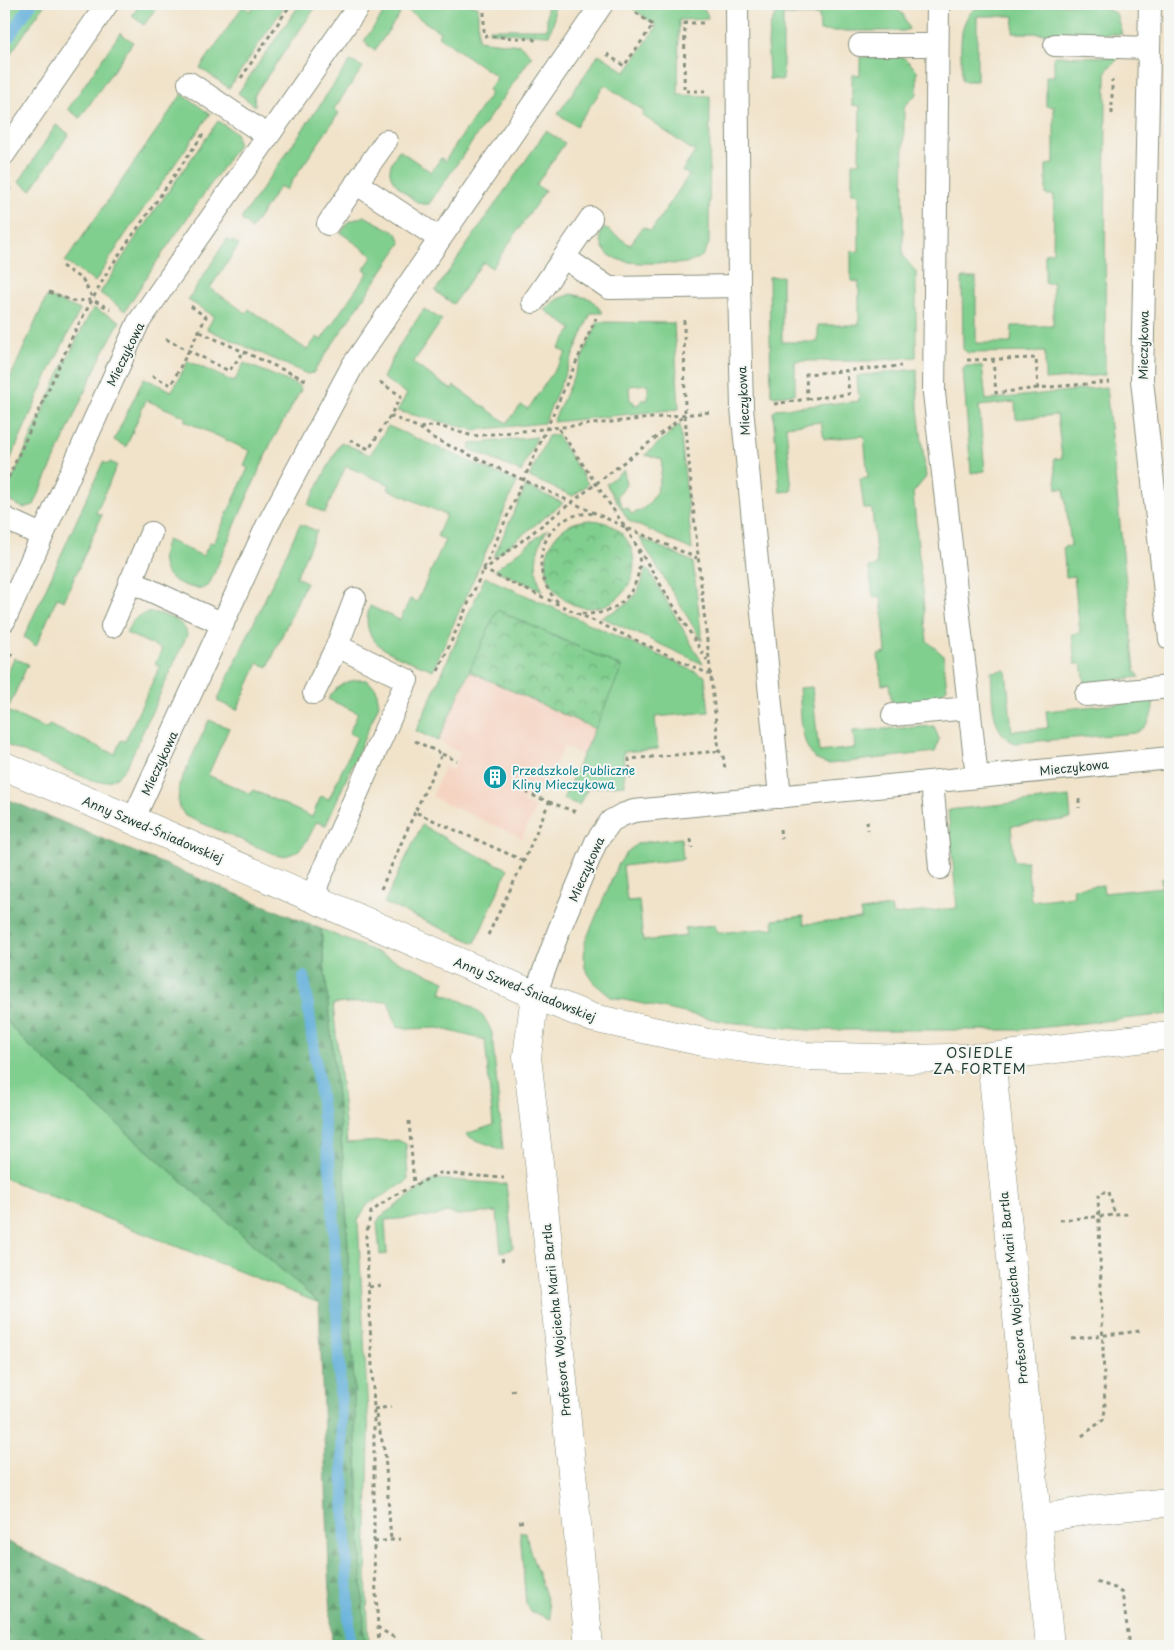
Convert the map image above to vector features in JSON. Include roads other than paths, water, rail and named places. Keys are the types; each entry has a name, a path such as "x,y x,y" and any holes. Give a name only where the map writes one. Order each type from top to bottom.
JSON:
{"street":[{"name":"Anny Szwed-Śniadowskiej","path":"4,766 314,898 535,995 593,1018 708,1043 805,1056 909,1059 991,1057 1170,1035"},
{"name":"Profesora Wojciecha Marii Bartla","path":"535,995 527,1057 559,1339 589,1646"},
{"name":"Profesora Wojciecha Marii Bartla","path":"991,1057 1050,1646"},
{"path":"1037,1518 1090,1510 1170,1502"}],"lane":[{"path":"4,154 107,4"},
{"name":"Mieczykowa","path":"4,621 41,535 138,324 360,4"},
{"name":"Mieczykowa","path":"133,820 268,526 353,365 602,4"},
{"name":"Mieczykowa","path":"737,4 742,408 780,797"},
{"path":"938,4 934,393 977,777"},
{"name":"Mieczykowa","path":"1150,4 1142,380 1170,639"},
{"path":"860,45 937,45"},
{"path":"1054,45 1149,48"},
{"path":"190,84 223,104 268,136"},
{"path":"328,224 386,141"},
{"path":"356,183 440,239"},
{"path":"533,302 591,218"},
{"path":"564,258 609,288 739,286"},
{"path":"4,518 41,535"},
{"path":"112,626 151,533"},
{"path":"130,581 223,624"},
{"path":"314,693 337,646 355,600"},
{"path":"314,898 318,882 407,680 337,646"},
{"path":"1086,696 1170,686"},
{"path":"893,716 969,708"},
{"name":"Mieczykowa","path":"535,995 558,930 592,851 603,830 611,821 622,815 634,811 1170,758"},
{"path":"932,782 940,868"}],"waterway":[{"path":"4,44 31,4"},
{"path":"304,977 332,1183 350,1646"}],"place":[{"name":"Przedszkole Publiczne Kliny Mieczykowa","path":"495,777"}],"district":[{"name":"OSIEDLE ZA FORTEM","path":"980,1060"}]}
